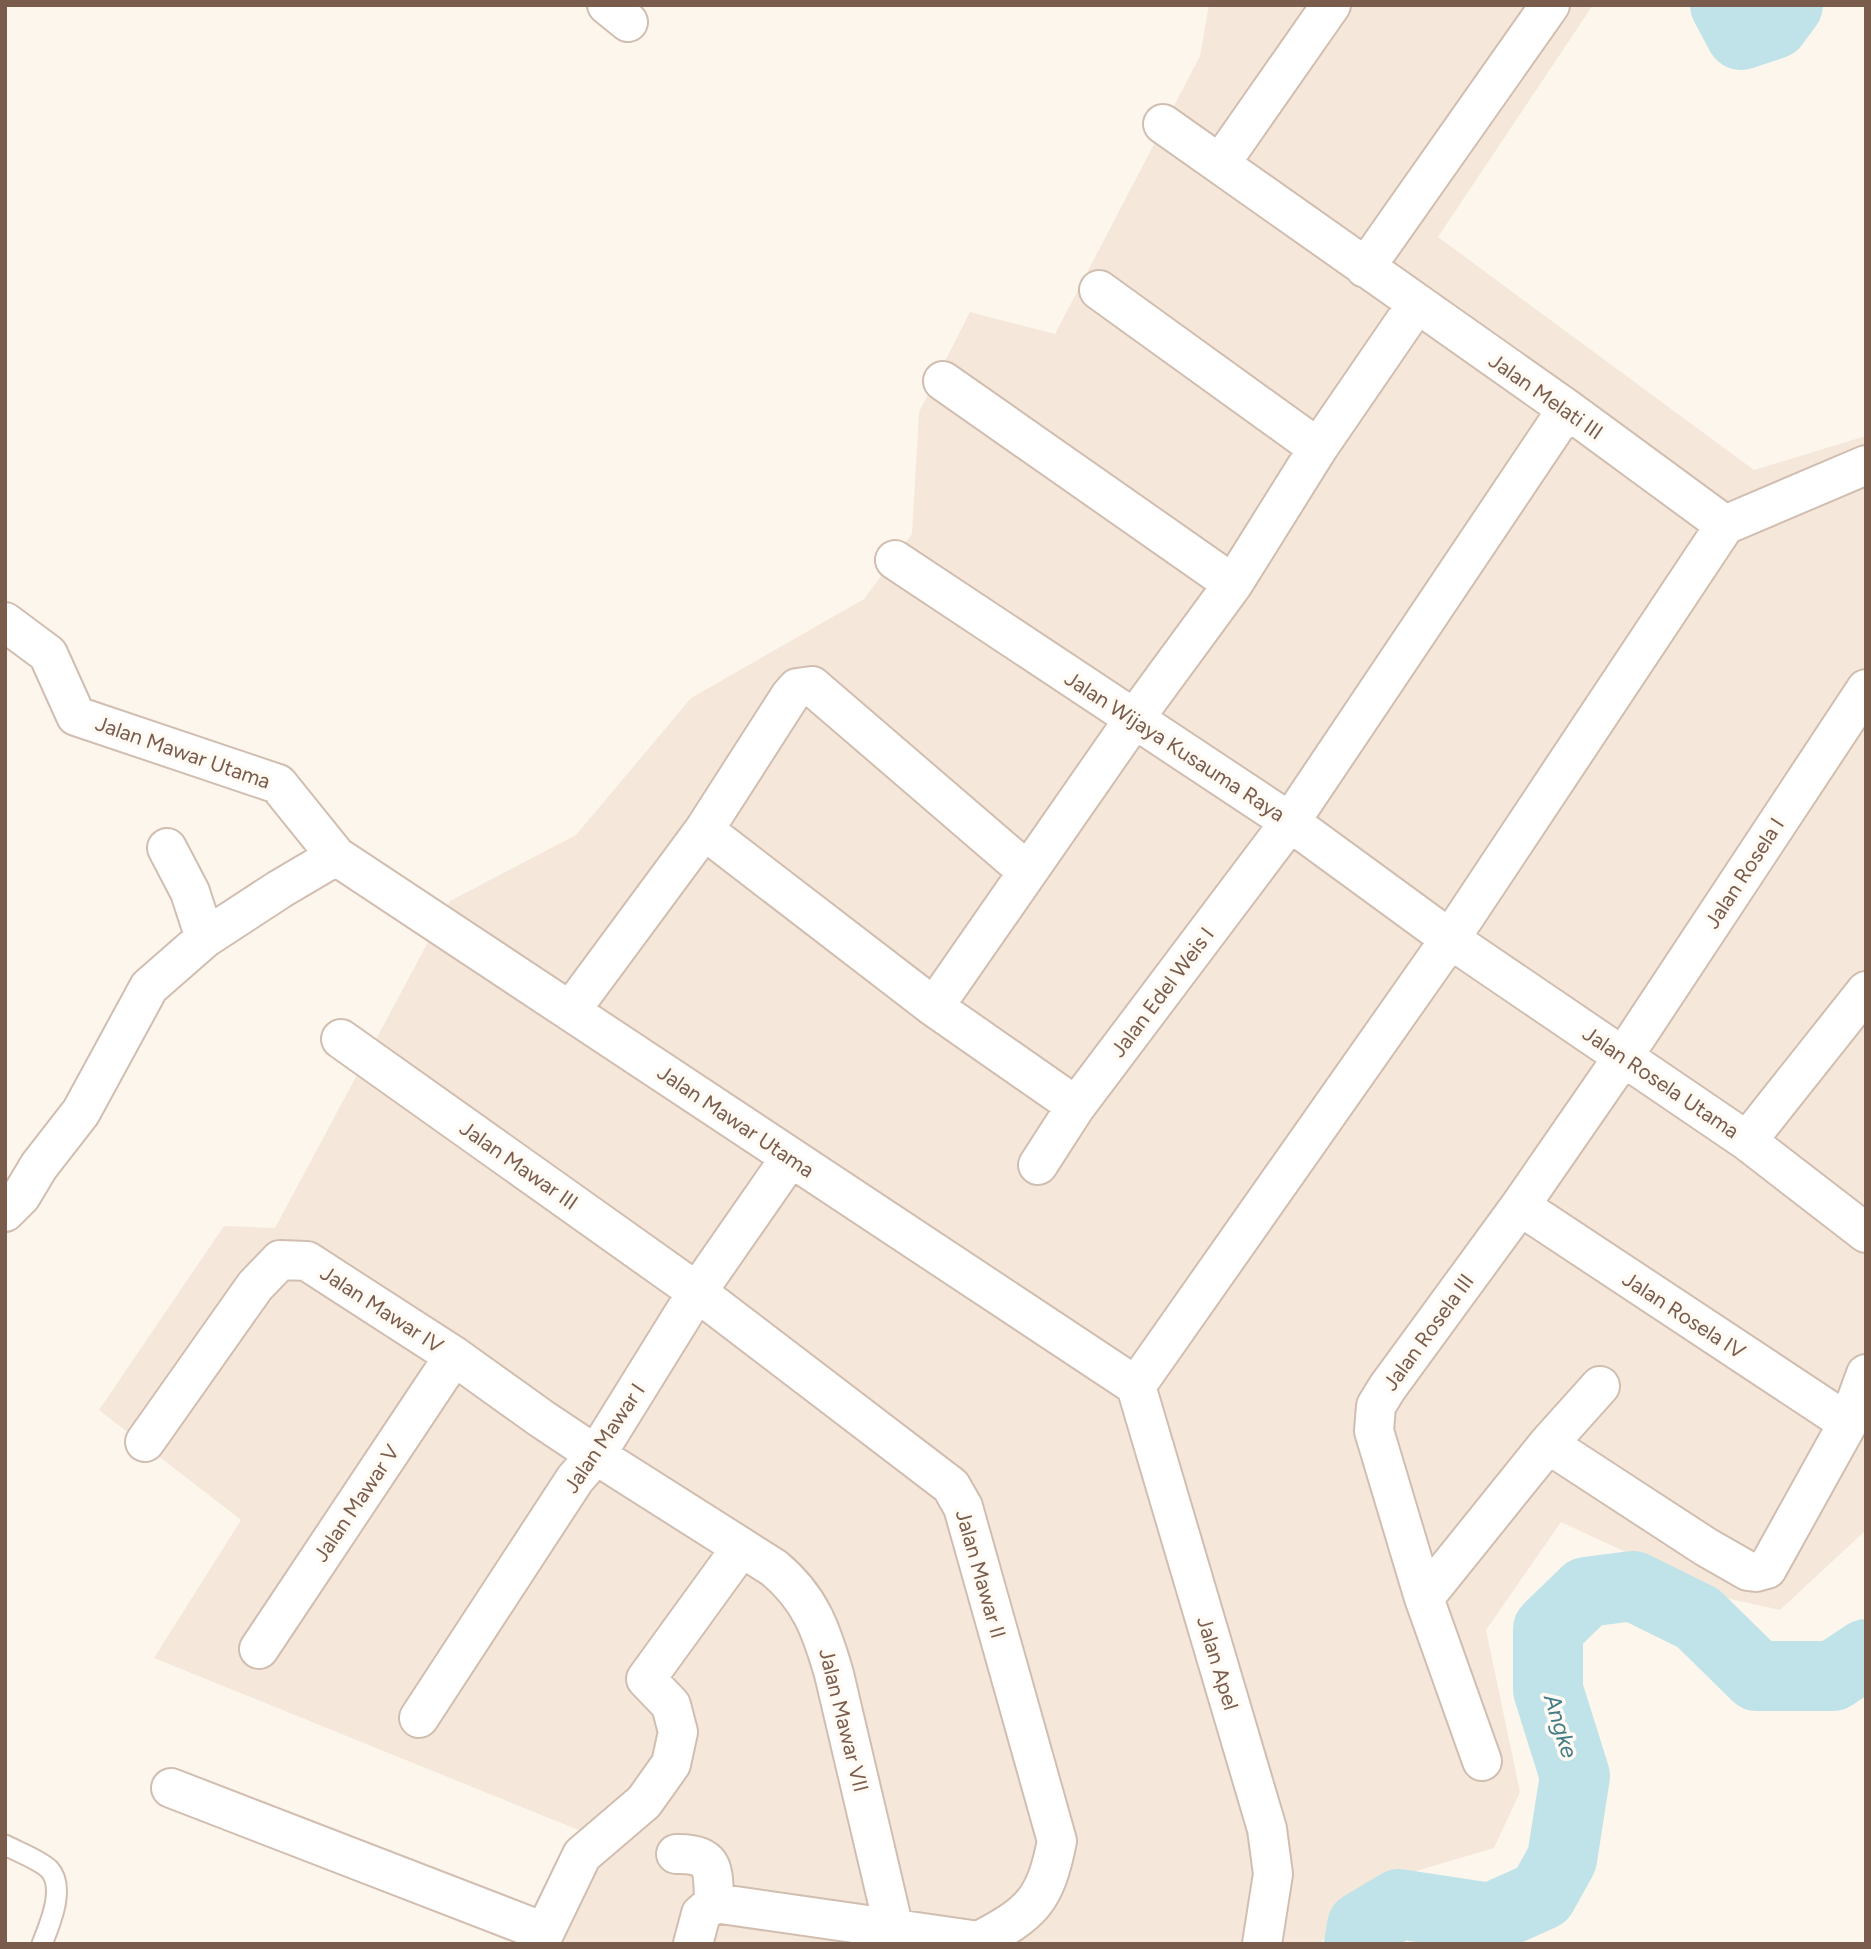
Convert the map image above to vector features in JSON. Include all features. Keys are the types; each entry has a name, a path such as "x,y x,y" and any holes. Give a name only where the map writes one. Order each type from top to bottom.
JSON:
{"street":[{"path":"1220,164 1331,5"},
{"path":"1365,268 1550,5"},
{"name":"Jalan Melati III","path":"1163,124 1567,409 1725,525"},
{"path":"1099,289 1318,448"},
{"path":"934,1007 1133,719 1233,584 1318,448 1416,305"},
{"path":"943,381 1233,584"},
{"name":"Jalan Edel Weis I","path":"1038,1165 1076,1106 1290,822 1567,409"},
{"path":"1136,1386 1450,939 1725,525 1866,465"},
{"name":"Jalan Wijaya Kusauma Raya","path":"895,560 1290,822 1450,939"},
{"name":"Jalan Mawar Utama","path":"5,622 48,654 76,716 278,784 336,856 1136,1386"},
{"path":"571,1010 704,830 797,688 812,686 1027,871"},
{"name":"Jalan Rosela I","path":"1623,1058 1853,728 1866,689"},
{"path":"704,830 934,1007 1076,1106"},
{"path":"167,848 190,892 205,938"},
{"path":"5,1212 21,1196 39,1166 81,1112 149,987 205,938 336,856"},
{"name":"Jalan Rosela Utama","path":"1450,939 1747,1141 1866,1233"},
{"path":"1747,1141 1866,992"},
{"name":"Jalan Mawar III","path":"341,1039 697,1292"},
{"name":"Jalan Rosela III","path":"1482,1761 1424,1598 1374,1431 1377,1406 1387,1388 1520,1206 1623,1058"},
{"name":"Jalan Mawar I","path":"419,1718 575,1479 596,1455 697,1292 790,1158"},
{"name":"Jalan Rosela IV","path":"1520,1206 1848,1423"},
{"name":"Jalan Mawar IV","path":"145,1442 255,1286 280,1260 307,1261 454,1356 596,1455"},
{"name":"Jalan Mawar II","path":"697,1292 938,1474 951,1486 963,1507 1057,1841 1043,1892 1022,1915 978,1942"},
{"name":"Jalan Mawar V","path":"259,1650 454,1356"},
{"path":"1548,1444 1706,1547 1748,1571 1756,1572 1767,1569 1848,1423 1866,1374"},
{"name":"Jalan Apel","path":"1136,1386 1267,1829 1273,1874 1262,1944"},
{"path":"1424,1598 1548,1444 1600,1386"},
{"name":"Jalan Mawar VII","path":"596,1455 774,1568 794,1585 824,1637 894,1929"},
{"path":"171,1788 542,1938 582,1855 644,1802 671,1764 678,1732 671,1705 646,1679 741,1548"},
{"path":"676,1854 695,1853 705,1859 713,1871 714,1903"},
{"path":"692,1944 701,1914 714,1903 978,1942"}],"lane":[{"path":"5,1844 48,1869 54,1878 56,1891 43,1944"}],"shaded area":[{"path":"1209,5 1593,5 1438,237 1754,470 1866,436 1866,1530 1780,1610 1722,1597 1561,1522 1486,1630 1520,1792 1494,1848 1362,1887 1320,1944 562,1944 608,1842 154,1658 241,1520 99,1410 224,1226 275,1228 450,901 576,835 691,698 864,599 912,534 919,412 970,312 1055,334 1200,56"}],"waterway":[{"name":"Angke","path":"1725,5 1741,35 1774,24 1788,5"},
{"name":"Angke","path":"1359,1944 1362,1926 1399,1904 1491,1918 1542,1895 1562,1859 1575,1776 1548,1690 1548,1629 1586,1592 1633,1586 1698,1618 1757,1676 1833,1676 1866,1654"}]}
